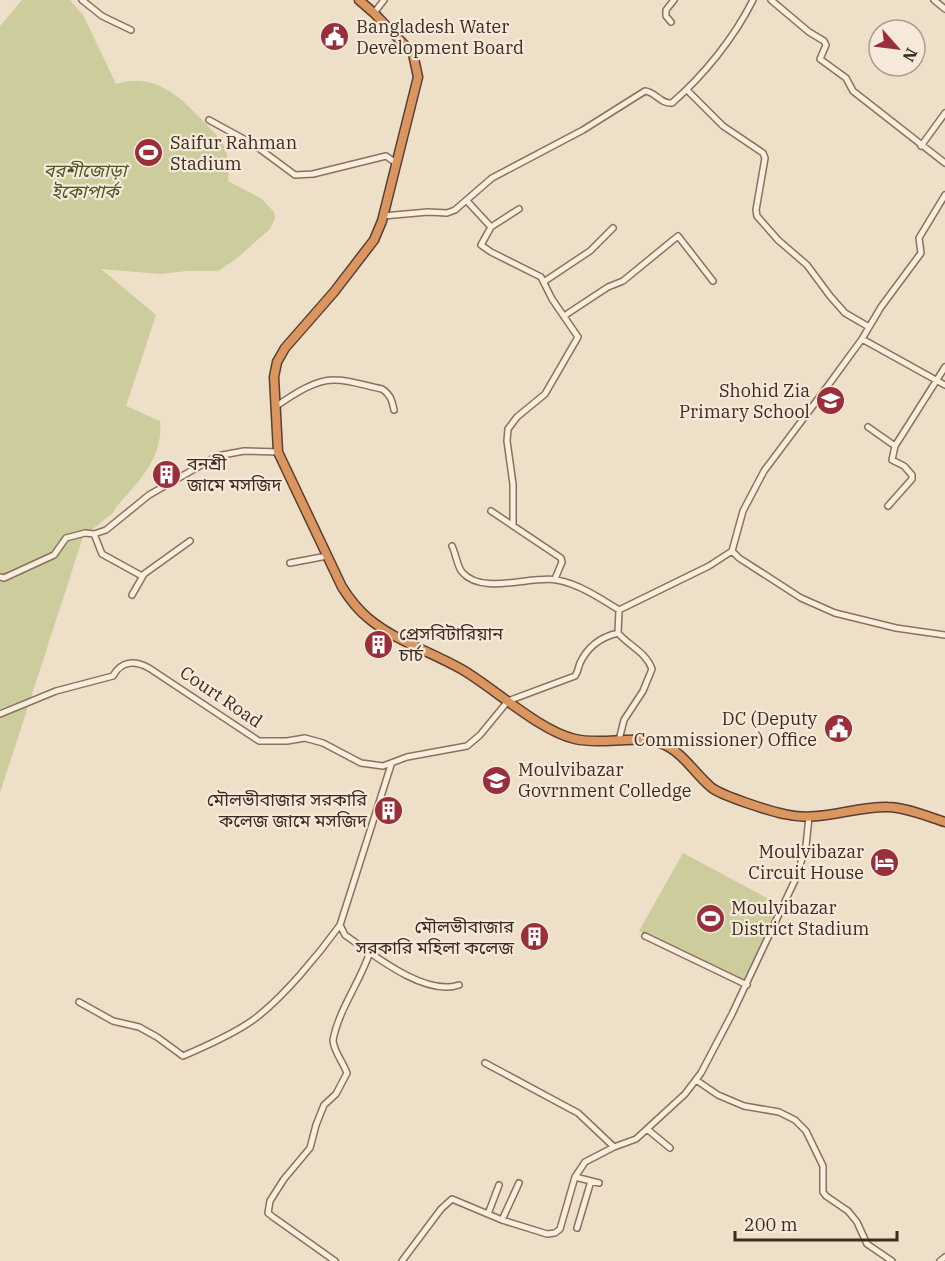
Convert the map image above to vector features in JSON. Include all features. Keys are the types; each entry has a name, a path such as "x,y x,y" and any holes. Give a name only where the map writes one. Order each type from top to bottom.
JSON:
{"highway":[{"path":"359,0 413,54 418,77 384,216 374,240 334,292 285,348 277,362 274,377 278,452 342,587 354,606 369,620 465,671 553,731 573,739 587,741 644,740 665,746 697,771 713,789 785,815 809,817 891,807 945,822"}],"street":[{"path":"82,0 102,16 131,30"},
{"path":"374,13 384,0"},
{"path":"671,22 666,16 666,10 674,0"},
{"path":"384,216 428,212 447,213 467,201 492,178 583,129 636,94 649,91 663,102 672,103 687,90 738,28 753,0"},
{"path":"771,0 809,32 826,43 822,61 846,78 853,91 945,163"},
{"path":"934,0 945,9"},
{"path":"687,90 723,126 763,153 765,158 756,210 757,216 778,240 807,265 847,315 869,327"},
{"path":"921,146 945,113"},
{"path":"209,120 253,144 295,175 313,174 386,156 396,163"},
{"path":"619,610 709,566 732,551 743,511 764,471 862,339 880,307 921,253 919,238 945,195"},
{"path":"467,201 491,228"},
{"path":"513,525 513,484 507,441 508,429 517,417 545,394 578,338 577,333 552,299 541,277 491,252 481,244 491,228 519,209"},
{"path":"545,282 590,251 613,228"},
{"path":"564,316 608,287 623,281 678,237 713,282"},
{"path":"862,339 945,385"},
{"path":"888,506 912,479 912,475 904,466 892,460 895,446 945,367"},
{"path":"275,407 323,381 334,380 381,389 391,399 394,410"},
{"path":"868,428 895,446"},
{"path":"0,577 4,578 54,555 66,538 85,532 94,534 106,530 149,495 217,456 244,452 278,452"},
{"path":"491,511 561,558 562,562 555,579"},
{"path":"94,534 102,554 142,576"},
{"path":"132,595 142,576 190,541"},
{"path":"452,546 462,573 483,582 508,585 555,579 589,591 619,610"},
{"path":"732,551 739,558 801,598 836,613 896,628 945,635"},
{"path":"290,563 327,556"},
{"path":"618,633 619,610"},
{"path":"508,701 575,676 578,674 582,660 593,645 606,636 618,633"},
{"path":"618,633 641,652 650,662 652,669 640,698 624,720 619,740"},
{"name":"Court Road","path":"0,714 56,691 113,676 117,668 124,664 141,664 183,689 259,741 287,741 305,738 323,743 361,763 383,766 391,765 407,757 466,746 480,735 508,701"},
{"path":"80,1002 113,1021 139,1027 183,1056 252,1021 274,1001 326,945 340,925 391,765"},
{"path":"402,1261 449,1200 547,1234 555,1233 560,1229 575,1177 585,1162 636,1138 696,1080 747,985 796,878 806,846 809,817"},
{"path":"340,925 345,935 407,975 434,986 459,985"},
{"path":"645,936 747,985"},
{"path":"334,1261 268,1213 268,1206 284,1179 310,1148 324,1106 343,1083 347,1073 342,1059 333,1047 333,1040 348,999 364,971 370,952"},
{"path":"485,1063 578,1113 614,1147"},
{"path":"696,1080 718,1095 744,1106 779,1112 795,1120 806,1131 823,1166 823,1192 848,1211 857,1222 867,1244 892,1261"},
{"path":"647,1129 670,1148"},
{"path":"575,1177 599,1183"},
{"path":"577,1228 591,1181"},
{"path":"502,1220 519,1183"},
{"path":"488,1214 500,1185"},
{"path":"940,1261 945,1257"}],"green space":[{"name":"বরশীজোড়া ইকোপার্ক","path":"22,0 70,0 83,15 116,84 143,81 154,84 186,104 222,141 227,158 228,181 262,199 274,212 275,218 270,229 236,259 218,271 161,274 101,269 156,315 126,406 160,421 158,446 148,469 114,512 83,537 0,793 0,26"},
{"name":"Moulvibazar District Stadium","path":"683,853 780,905 745,980 639,931"}],"place":[{"name":"Bangladesh Water Development Board","path":"335,37"},
{"name":"Saifur Rahman Stadium","path":"149,153"},
{"name":"Shohid Zia Primary School","path":"831,401"},
{"name":"বনশ্রী জামে মসজিদ","path":"166,474"},
{"name":"প্রেসবিটারিয়ান চার্চ","path":"378,644"},
{"name":"DC (Deputy Commissioner) Office","path":"838,729"},
{"name":"Moulvibazar Govrnment Colledge","path":"497,780"},
{"name":"মৌলভীবাজার সরকারি কলেজ জামে মসজিদ","path":"388,810"},
{"name":"Moulvibazar Circuit House","path":"885,862"},
{"name":"Moulvibazar District Stadium","path":"710,918"},
{"name":"মৌলভীবাজার সরকারি মহিলা কলেজ","path":"535,937"}]}
